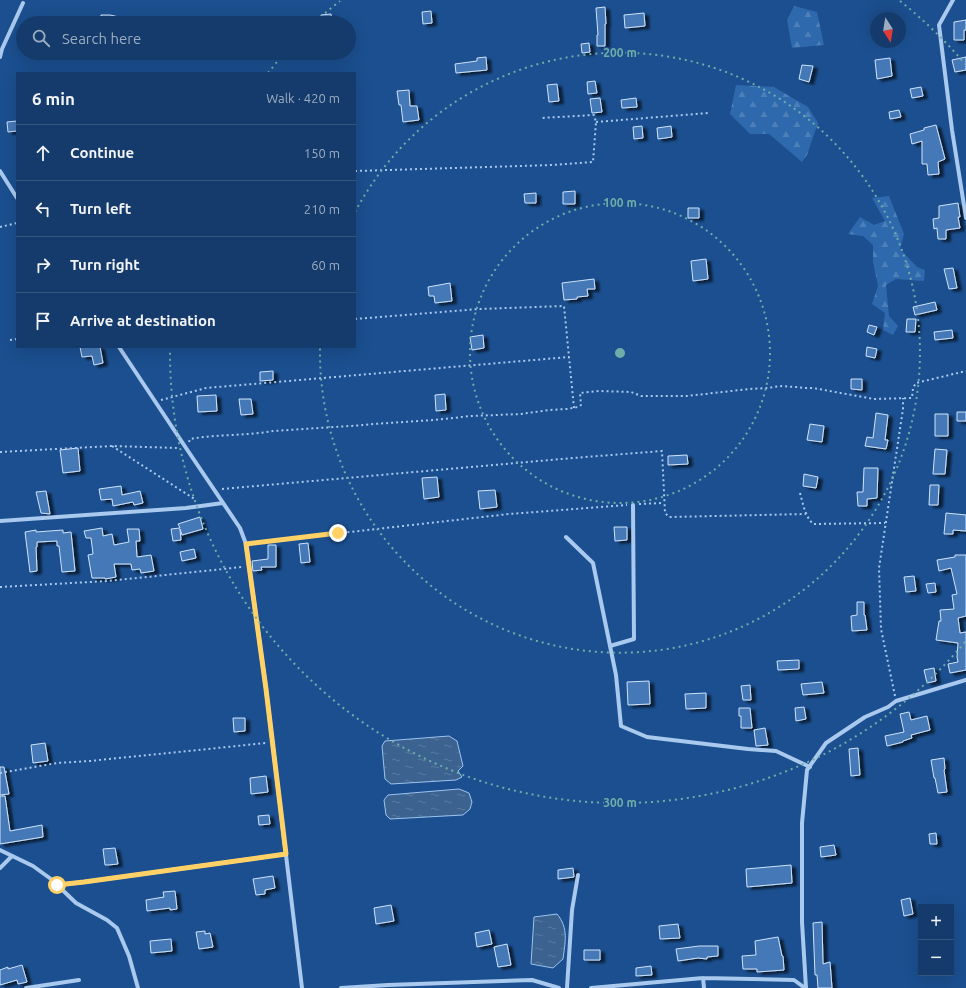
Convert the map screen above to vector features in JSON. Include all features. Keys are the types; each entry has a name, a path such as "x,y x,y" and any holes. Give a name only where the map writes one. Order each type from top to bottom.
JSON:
{"street":[{"path":"953,0 939,25 952,130 966,218"},
{"path":"17,16 23,3"},
{"path":"0,57 2,49 16,18"},
{"path":"0,171 16,196"},
{"path":"120,348 240,528 246,544 273,743 302,988"},
{"path":"0,521 179,509 223,503"},
{"path":"610,646 634,639 633,505"},
{"path":"566,537 593,562 616,675 621,726 647,737 748,750 776,751 810,766"},
{"path":"805,988 802,922 802,823 807,770 826,743 864,717 888,707 896,701 966,680"},
{"path":"0,850 33,866 57,885 76,903 108,920 117,928 129,956 138,988"},
{"path":"57,885 286,854"},
{"path":"0,868 12,856"},
{"path":"567,988 572,910 578,875"},
{"path":"591,988 703,978 794,980 805,988"},
{"path":"703,978 704,988"},
{"path":"26,988 79,980"},
{"path":"341,988 532,980 559,988"}],"path":[{"path":"596,122 708,113"},
{"path":"356,170 546,166 593,162 596,122 594,115 542,118"},
{"path":"0,227 16,223"},
{"path":"356,319 479,309 564,306 574,408"},
{"path":"10,340 16,339"},
{"path":"155,401 206,388 569,357"},
{"path":"0,452 112,446 186,448 190,439 201,437 284,430 365,426 373,424 471,416 521,414 578,407 581,405 580,393 599,391 631,392 641,396 687,396 780,386 813,388 874,399 912,398 913,388 916,382 966,370"},
{"path":"896,701 881,629 879,568 903,408 903,398"},
{"path":"112,446 206,506"},
{"path":"215,492 223,489 662,451 665,513 669,517 806,514"},
{"path":"800,493 808,520 813,524 885,523"},
{"path":"246,544 509,514 664,503"},
{"path":"0,587 108,581 249,566"},
{"path":"0,772 57,763 273,743"}],"green space":[{"path":"794,6 817,12 824,45 792,48 787,20"},
{"path":"736,85 774,87 808,107 818,123 807,155 802,162 769,134 750,134 730,114"},
{"path":"889,196 904,234 900,249 917,267 925,270 924,281 896,279 886,285 889,316 898,326 893,335 883,330 885,313 872,304 878,286 873,262 873,245 863,236 848,234 860,217 874,225 885,221 872,198"}],"water":[{"path":"449,736 457,741 463,766 458,771 462,777 456,780 391,784 385,779 382,746 385,741"},
{"path":"459,789 469,793 472,802 470,809 463,815 390,819 386,815 384,800 388,795"},
{"path":"557,914 561,919 565,930 563,959 553,968 531,964 534,917"}],"building":[{"path":"605,7 605,46 597,46 598,35 596,8"},
{"path":"431,11 432,23 423,24 422,12"},
{"path":"644,13 645,26 625,28 624,15"},
{"path":"331,14 331,16 321,16"},
{"path":"110,15 114,16 101,16"},
{"path":"966,20 964,40 954,40 954,22"},
{"path":"589,43 590,52 582,53 581,44"},
{"path":"486,57 487,70 456,73 455,64 477,61 477,58"},
{"path":"966,57 966,70 955,72 952,60"},
{"path":"890,58 892,76 877,79 875,60"},
{"path":"802,65 813,66 809,82 799,79"},
{"path":"595,81 597,93 588,94 587,82"},
{"path":"557,84 559,101 549,102 547,85"},
{"path":"921,87 923,96 912,98 910,89"},
{"path":"409,90 410,106 417,106 419,120 403,122 401,105 399,105 397,91"},
{"path":"600,98 602,112 592,113 590,99"},
{"path":"636,98 637,107 622,108 621,100"},
{"path":"899,110 901,117 890,119 889,112"},
{"path":"16,121 16,131 8,132 7,122"},
{"path":"936,125 945,159 938,162 939,174 928,175 927,164 922,164 922,141 912,144 910,134"},
{"path":"642,126 643,138 634,139 633,127"},
{"path":"671,126 672,137 658,139 657,128"},
{"path":"575,191 575,204 563,204 563,192"},
{"path":"536,193 536,203 525,203 524,194"},
{"path":"958,203 960,228 946,230 946,239 938,239 937,228 934,229 933,219 939,218 939,206"},
{"path":"688,208 699,208 699,218 688,218"},
{"path":"706,259 708,279 693,281 691,261"},
{"path":"953,268 957,288 949,289 944,269"},
{"path":"594,279 595,289 587,289 588,296 564,300 562,283"},
{"path":"450,283 452,301 435,303 434,296 429,296 428,287"},
{"path":"935,302 937,310 915,315 913,307"},
{"path":"907,319 916,319 915,332 906,332"},
{"path":"869,325 877,327 874,335 867,332"},
{"path":"952,330 953,338 935,340 934,332"},
{"path":"483,335 484,348 472,350 470,337"},
{"path":"867,347 877,349 875,358 866,356"},
{"path":"80,348 100,348 103,363 94,365 92,356 82,357"},
{"path":"273,371 273,380 260,381 260,372"},
{"path":"851,379 862,379 862,390 851,389"},
{"path":"445,394 446,410 436,411 435,395"},
{"path":"216,395 217,411 198,412 197,396"},
{"path":"239,399 251,399 253,414 241,415"},
{"path":"957,412 966,412 966,421 957,421"},
{"path":"876,413 888,415 885,440 888,440 886,449 865,446 867,437 873,438"},
{"path":"935,414 948,414 948,436 935,436"},
{"path":"810,424 824,426 822,442 807,440"},
{"path":"78,448 80,471 63,473 60,450"},
{"path":"935,449 947,450 945,474 933,474"},
{"path":"687,455 688,464 668,465 668,456"},
{"path":"864,468 878,468 877,498 867,499 867,506 858,506 857,492 863,492"},
{"path":"804,474 818,477 816,488 803,486"},
{"path":"437,477 439,497 424,499 422,478"},
{"path":"930,485 939,485 938,505 929,505"},
{"path":"121,486 122,495 140,491 143,503 134,505 133,502 113,506 112,499 101,500 99,489"},
{"path":"495,490 497,507 480,509 478,491"},
{"path":"46,491 50,514 41,513 36,492"},
{"path":"946,513 966,515 966,531 953,530 953,534 944,534"},
{"path":"200,517 203,529 182,535 180,529 181,540 173,541 171,529 180,528 178,524"},
{"path":"614,527 627,527 627,540 615,541"},
{"path":"102,528 103,536 112,534 114,545 129,542 127,529 139,529 140,541 136,541 137,557 151,555 154,571 141,573 140,569 132,570 131,564 114,564 116,577 105,579 92,578 88,555 93,554 91,538 86,538 84,531"},
{"path":"36,530 36,532 63,530 63,533 71,532 75,571 62,572 57,541 37,542 37,571 30,572 25,532"},
{"path":"308,543 310,562 301,563 299,544"},
{"path":"268,545 276,545 276,567 261,567 262,570 253,571 252,561 268,559"},
{"path":"194,549 196,558 182,561 180,552"},
{"path":"955,555 966,555 966,616 958,618 960,633 966,632 966,670 950,673 948,664 958,662 958,643 936,640 939,621 941,621 940,610 954,609 952,595 957,594 951,568 939,571 937,560 955,557"},
{"path":"914,576 916,591 906,592 904,577"},
{"path":"935,583 936,592 928,593 926,584"},
{"path":"857,602 864,602 864,615 867,630 852,631 851,616 857,615"},
{"path":"799,660 799,669 778,670 777,661"},
{"path":"934,668 936,681 927,683 924,670"},
{"path":"649,681 650,704 628,705 627,682"},
{"path":"822,682 824,693 803,695 801,684"},
{"path":"750,685 751,700 743,700 741,686"},
{"path":"706,693 706,708 686,709 685,694"},
{"path":"804,707 806,719 796,721 795,708"},
{"path":"739,708 750,708 752,728 741,728"},
{"path":"909,712 911,720 927,716 930,730 911,735 912,738 887,746 885,736 904,732 900,714"},
{"path":"233,718 245,718 245,731 234,732"},
{"path":"765,728 768,745 756,746 754,730"},
{"path":"45,743 48,761 33,763 31,745"},
{"path":"858,748 860,775 851,776 849,749"},
{"path":"944,758 947,792 938,793 931,760"},
{"path":"0,767 4,767 9,794 0,795"},
{"path":"266,776 268,792 251,794 250,778"},
{"path":"0,796 5,796 10,831 42,825 43,837 0,844"},
{"path":"269,815 270,824 259,825 258,816"},
{"path":"936,833 937,844 930,844 929,834"},
{"path":"834,845 836,855 821,857 820,847"},
{"path":"115,848 118,864 105,865 103,849"},
{"path":"791,865 792,883 747,887 746,869"},
{"path":"573,868 574,877 558,879 558,870"},
{"path":"273,876 275,888 265,890 265,894 256,895 253,879"},
{"path":"175,891 177,909 170,910 170,908 147,911 146,900 164,897 163,892"},
{"path":"910,898 913,914 904,916 901,900"},
{"path":"391,905 394,921 376,924 374,908"},
{"path":"822,922 823,964 830,962 832,988 818,988 817,975 815,975 813,923"},
{"path":"678,924 680,938 660,939 659,926"},
{"path":"489,930 492,944 477,947 475,933"},
{"path":"205,931 205,934 210,933 213,947 199,949 196,932"},
{"path":"778,937 783,956 784,970 757,972 757,969 743,969 742,956 756,955 755,941"},
{"path":"171,939 172,951 151,953 150,941"},
{"path":"507,944 511,965 498,967 494,947"},
{"path":"699,946 718,946 718,956 707,957 707,959 698,958 678,961 676,949"},
{"path":"584,950 600,950 600,960 584,960"},
{"path":"22,965 27,982 18,984 17,980 0,985 0,970"},
{"path":"651,966 652,975 636,976 636,968"}],"route":[{"path":"57,885 286,854 266,689 246,544 338,533"}]}
